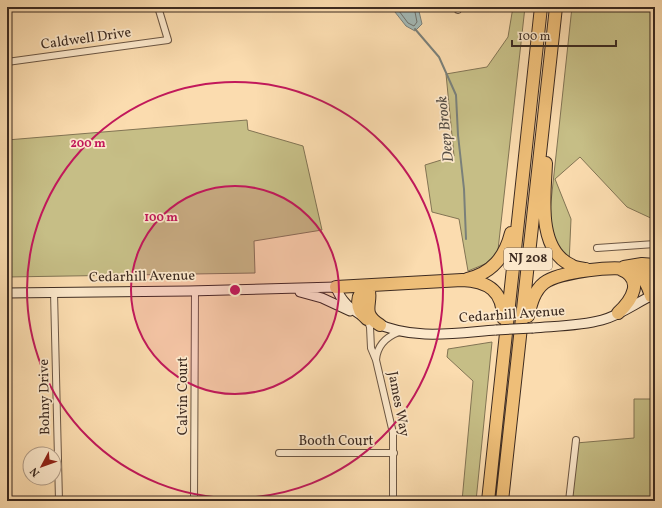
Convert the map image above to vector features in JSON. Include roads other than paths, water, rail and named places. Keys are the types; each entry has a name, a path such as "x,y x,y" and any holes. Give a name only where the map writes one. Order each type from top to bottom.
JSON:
{"highway":[{"name":"NJ 208","path":"488,501 541,7"},
{"name":"NJ 208","path":"502,501 556,7"},
{"path":"548,75 548,132 545,195 547,234 553,250 564,261 571,266 593,270"},
{"path":"462,280 488,271 495,266 505,252 511,235 525,155"},
{"path":"509,444 528,318 532,300 540,287 552,278 567,274 633,265 655,265"},
{"path":"633,265 640,266 646,270 655,280"},
{"path":"614,268 628,269 640,275 653,295"},
{"path":"614,268 625,271 629,275 634,286 632,297 618,313"},
{"path":"336,288 462,280 486,284 492,289 500,301 503,316 501,385"},
{"path":"367,319 361,312 358,303 361,292 368,286"},
{"path":"368,286 370,291 368,305 369,315 371,319 380,325"}],"main road":[{"name":"Cedarhill Avenue","path":"7,293 336,288 345,304 367,319"},
{"name":"Cedarhill Avenue","path":"277,289 312,295 399,332 428,334 533,328 588,323 601,320 618,313 653,295"}],"street":[{"name":"Caldwell Drive","path":"7,62 168,40 158,7"},
{"path":"597,248 655,244"},
{"name":"Calvin Court","path":"194,501 195,291"},
{"name":"Bohny Drive","path":"54,292 59,501"},
{"name":"James Way","path":"367,319 370,327 371,348 376,360 391,422 394,453 393,501"},
{"name":"James Way","path":"376,360 376,354 381,345 388,338 399,332"},
{"path":"569,501 576,440"},
{"name":"Booth Court","path":"279,453 394,453"}],"water":[{"path":"391,7 418,7 422,24 415,31 406,26"}],"waterway":[{"name":"Deep Brook","path":"415,29 439,57 456,95 458,135 464,189 466,239"}]}
